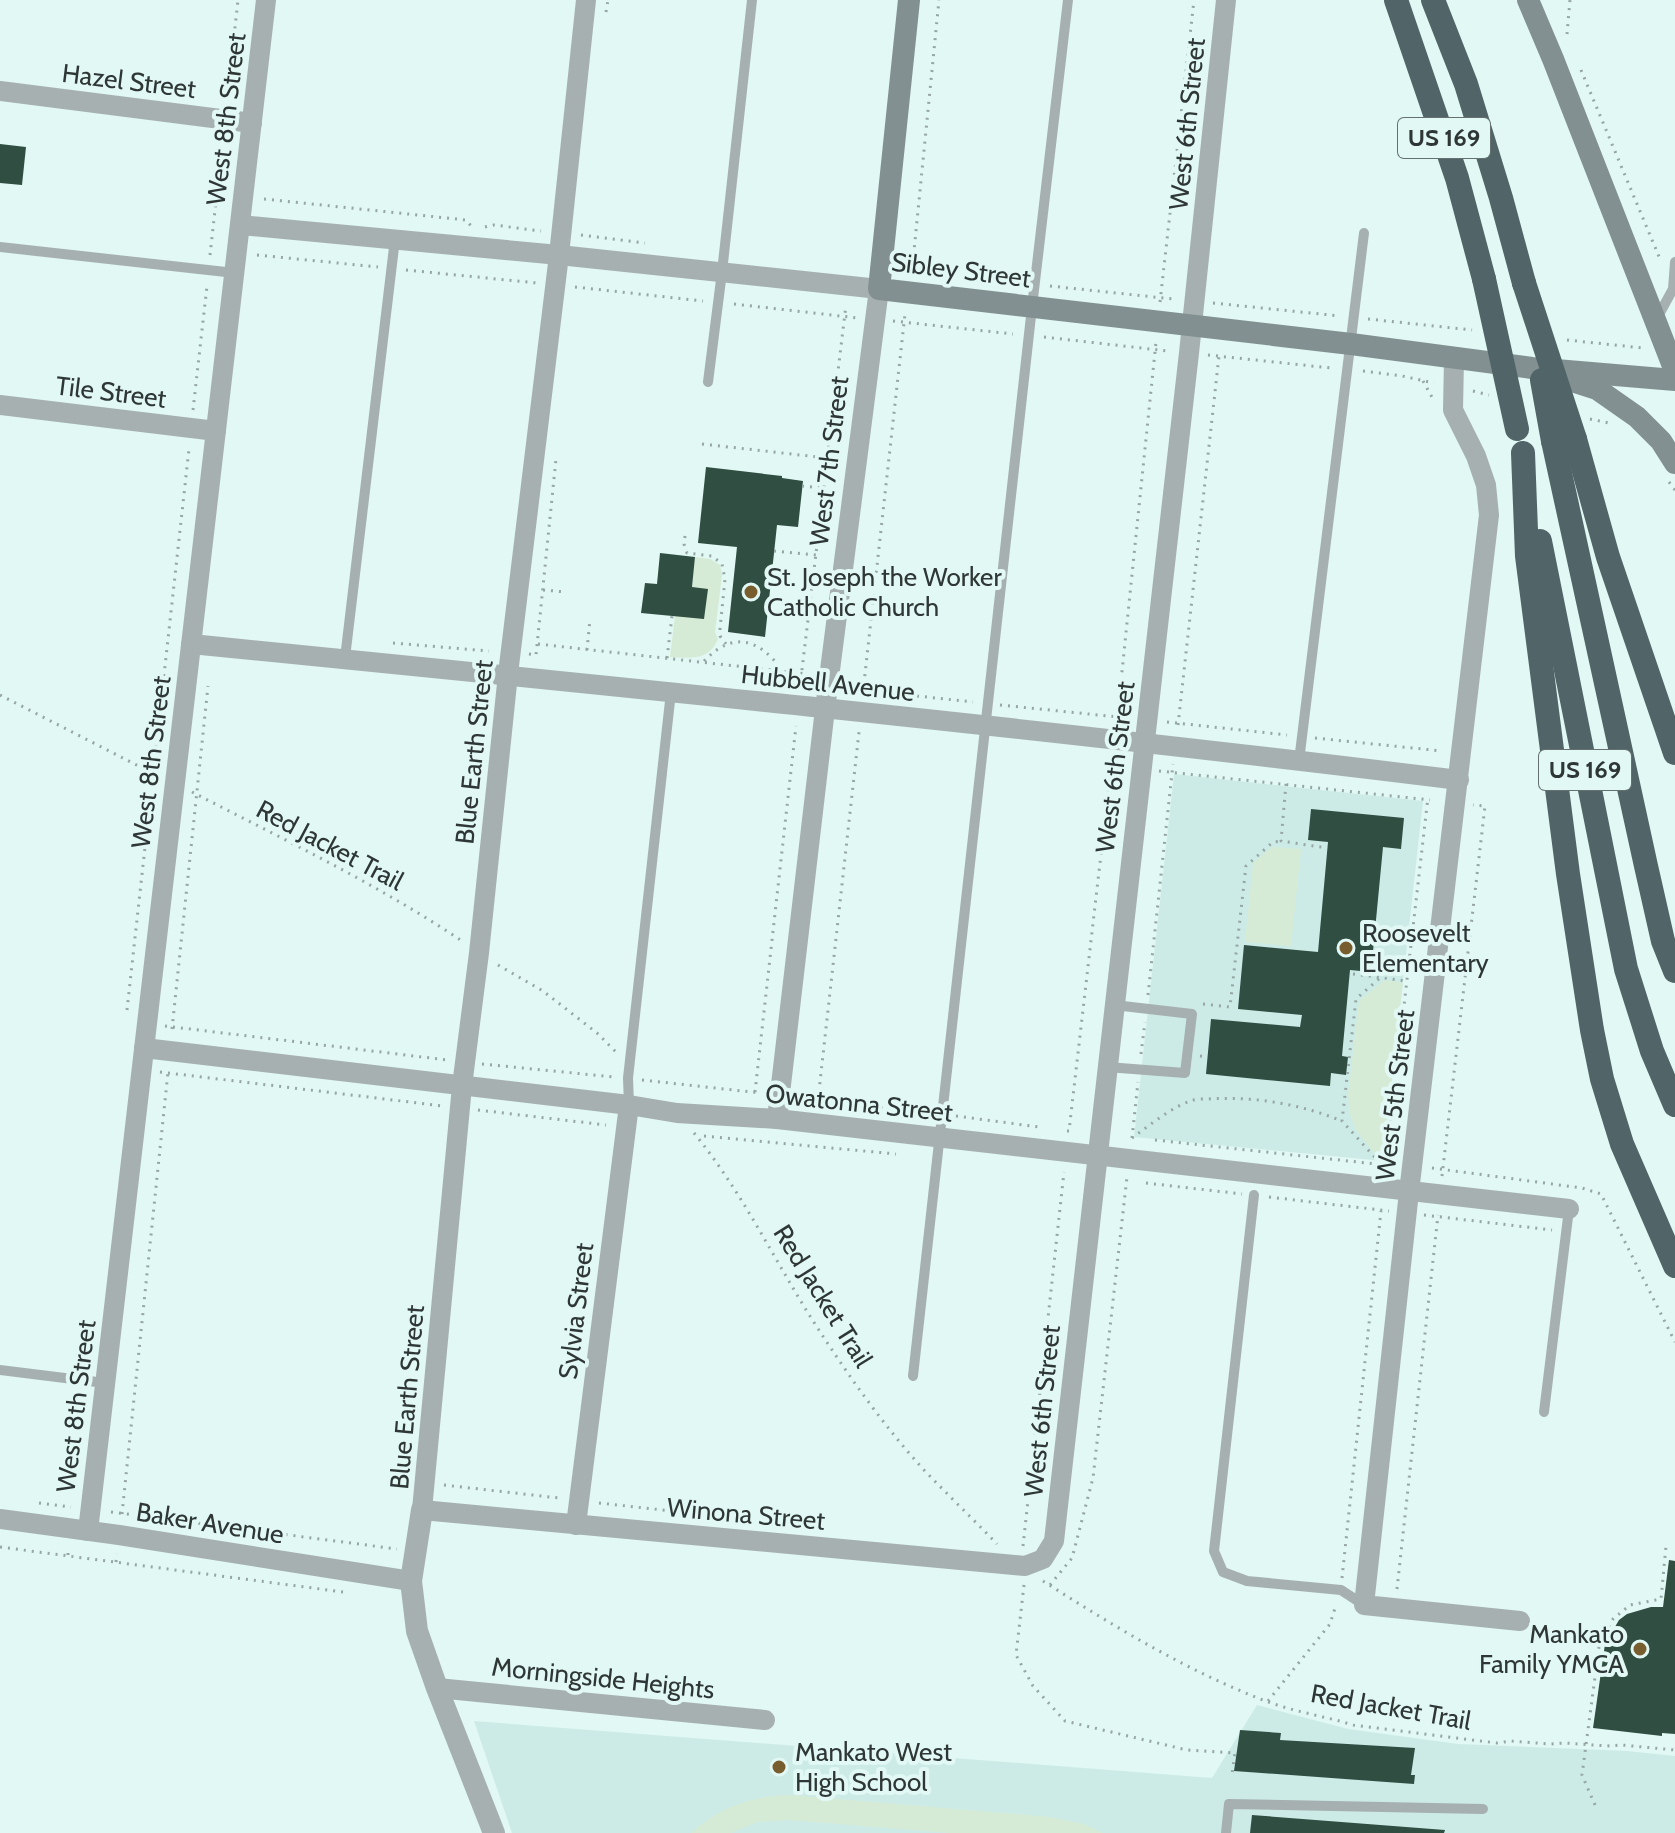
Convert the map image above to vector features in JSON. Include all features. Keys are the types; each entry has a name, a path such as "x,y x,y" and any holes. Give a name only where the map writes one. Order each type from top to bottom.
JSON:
{"highway":[{"name":"US 169","path":"1396,0 1457,178 1484,279 1520,441 1626,969 1652,1051 1675,1105"},
{"name":"US 169","path":"1433,0 1466,84 1501,198 1564,440 1649,881 1663,941 1675,971"},
{"path":"1564,440 1675,753"},
{"path":"1520,441 1527,556 1568,874 1592,1030 1602,1079 1622,1144 1675,1266"}],"main road":[{"name":"West 7th Street","path":"879,289 909,0"},
{"path":"1528,0 1675,371"},
{"name":"Sibley Street","path":"879,289 1532,368 1675,380"},
{"path":"1532,368 1597,389 1637,417 1661,441 1675,463"}],"street":[{"name":"West 8th Street","path":"79,1530 91,1509 175,784 199,638 216,431 266,0"},
{"name":"Blue Earth Street","path":"422,1510 462,1086 586,0"},
{"name":"West 6th Street","path":"1022,1568 1043,1559 1054,1541 1226,0"},
{"name":"Hazel Street","path":"0,91 252,123"},
{"name":"Sibley Street","path":"240,225 879,289"},
{"name":"West 7th Street","path":"777,1119 879,289"},
{"name":"West 5th Street","path":"1364,1605 1489,515 1486,485 1476,456 1453,410 1454,359"},
{"name":"Tile Street","path":"0,405 216,431"},
{"name":"Hubbell Avenue","path":"199,638 345,658 1145,742 1459,780"},
{"name":"Owatonna Street","path":"144,1048 629,1105 680,1124 777,1119 940,1148 1128,1170 1384,1189 1569,1209"},
{"name":"Sylvia Street","path":"576,1525 629,1105"},
{"name":"Winona Street","path":"422,1510 1022,1568"},
{"path":"422,1510 411,1581 417,1631 494,1833"},
{"name":"Baker Avenue","path":"0,1519 411,1581"},
{"path":"1364,1605 1520,1621"},
{"name":"Morningside Heights","path":"437,1688 765,1720"}],"lane":[{"path":"708,382 752,0"},
{"path":"913,1376 1068,0"},
{"path":"1299,761 1364,233"},
{"path":"345,658 395,239"},
{"path":"0,247 235,273"},
{"path":"1655,321 1673,289 1675,262"},
{"path":"629,1105 628,1078 671,692"},
{"path":"1107,1067 1185,1073 1192,1014 1114,1005"},
{"path":"1254,1195 1214,1551 1223,1572 1247,1581 1341,1590 1364,1605"},
{"path":"1544,1412 1569,1209"},
{"path":"0,1370 105,1383"},
{"path":"1226,1833 1229,1804 1483,1809"}],"path":[{"path":"238,0 126,1021 465,1062 628,1078"},
{"path":"1069,1131 1115,739 1194,0"},
{"path":"1562,23 1567,34 1570,0"},
{"path":"1578,63 1673,289"},
{"path":"243,197 466,220 474,230"},
{"path":"484,227 494,225 652,243"},
{"path":"257,255 555,285"},
{"path":"755,1092 848,285"},
{"path":"818,1100 909,292"},
{"path":"1050,1585 1072,1558 1093,1478 1219,356"},
{"path":"1422,380 1433,399"},
{"path":"702,444 827,458"},
{"path":"392,642 536,655 556,454"},
{"path":"802,486 824,488"},
{"path":"685,536 687,553 712,556 722,564 725,579 720,636 726,644"},
{"path":"774,551 816,555"},
{"path":"543,590 566,592"},
{"path":"667,658 672,616"},
{"path":"587,650 590,619"},
{"path":"116,1562 197,795 199,638 169,623"},
{"path":"703,662 726,644 743,642 767,652 783,671"},
{"path":"538,644 816,674 866,691"},
{"name":"Red Jacket Trail","path":"0,695 335,866 427,917 505,970 543,991 597,1033 711,1154 755,1221 813,1321 864,1397 924,1469 1022,1568 1147,1645 1208,1677 1313,1715 1352,1725 1497,1743 1622,1745 1675,1750"},
{"path":"913,696 1446,751"},
{"path":"1141,769 1485,806 1395,1608"},
{"path":"1281,841 1286,784"},
{"path":"1201,1003 1230,1007 1246,866 1273,842 1327,848"},
{"path":"1353,974 1407,981"},
{"path":"1342,1121 1356,999 1381,977"},
{"path":"142,1070 626,1127"},
{"path":"644,1080 1037,1127"},
{"path":"1132,1138 1192,1100 1226,1097 1278,1102 1342,1121 1380,1163"},
{"path":"680,1124 696,1135 940,1148"},
{"path":"1095,1166 1128,1170"},
{"path":"1413,1166 1582,1188 1601,1194 1675,1342"},
{"path":"1143,1182 1566,1232"},
{"path":"1268,1701 1330,1624 1341,1590 1384,1189"},
{"path":"29,1501 73,1507 79,1530 68,1555"},
{"path":"91,1509 379,1548 416,1550"},
{"path":"1595,1805 1582,1775 1599,1647 1613,1619 1630,1605 1661,1599 1666,1546"},
{"path":"0,1547 352,1593"},
{"path":"1022,1568 1016,1655 1033,1686 1065,1721 1187,1750 1235,1753 1232,1774"}],"shaded area":[{"path":"1174,774 1423,801 1383,1161 1134,1137"},
{"name":"Mankato West High School","path":"1257,1705 1348,1729 1458,1744 1675,1756 1675,1833 512,1833 474,1721 1212,1778"}],"green space":[{"path":"695,557 710,559 720,565 722,575 715,632 718,639 704,655 670,657 675,616 692,587"},
{"path":"1272,847 1301,849 1291,946 1245,942 1253,863"},
{"path":"1385,980 1403,983 1382,1156 1376,1155 1356,1130 1348,1095 1359,1001"},
{"path":"790,1795 1050,1817 1084,1824 1103,1833 950,1833 788,1820 757,1822 731,1833 691,1833 713,1816 737,1805"}],"building":[{"path":"0,144 26,147 22,185 0,183"},
{"name":"St. Joseph the Worker Catholic Church","path":"706,467 803,481 798,527 777,525 765,637 728,632 737,547 698,543"},
{"path":"660,553 695,557 692,587 708,589 704,619 641,613 645,583 657,584"},
{"name":"Roosevelt Elementary","path":"1311,809 1404,818 1401,849 1383,847 1371,972 1350,970 1342,1056 1348,1057 1346,1075 1331,1073 1330,1086 1206,1074 1211,1019 1300,1027 1302,1015 1238,1009 1244,945 1318,952 1328,842 1308,840"},
{"name":"Mankato Family YMCA","path":"1669,1560 1675,1561 1675,1734 1662,1733 1662,1736 1593,1728 1605,1644 1619,1620 1627,1614 1663,1607"},
{"path":"1240,1730 1281,1733 1280,1740 1415,1748 1411,1775 1415,1775 1414,1784 1234,1771"},
{"path":"1252,1815 1445,1830 1444,1833 1250,1833"}],"place":[{"name":"St. Joseph the Worker Catholic Church","path":"751,592"},
{"name":"Roosevelt Elementary","path":"1346,948"},
{"name":"Mankato Family YMCA","path":"1640,1649"},
{"name":"Mankato West High School","path":"779,1767"}]}
